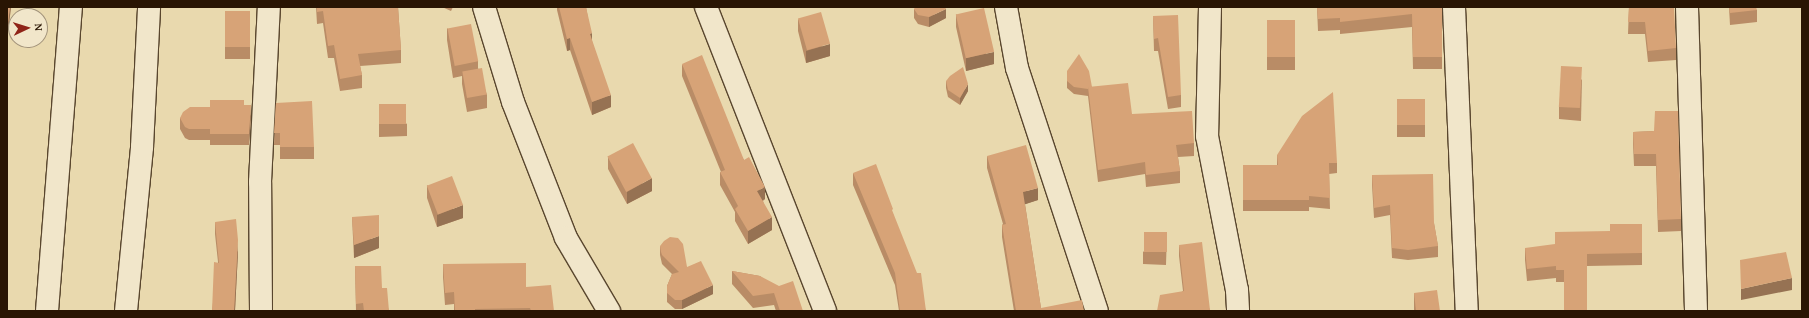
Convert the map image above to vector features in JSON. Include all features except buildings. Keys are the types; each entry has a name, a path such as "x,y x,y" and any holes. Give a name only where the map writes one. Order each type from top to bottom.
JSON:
{"street":[{"path":"47,311 71,7"},
{"path":"126,311 142,147 149,7"},
{"path":"261,311 260,182 269,7"},
{"path":"484,7 513,102 566,238 609,311"},
{"path":"706,7 825,311"},
{"path":"1006,7 1017,68 1097,311"},
{"path":"1210,7 1207,136 1236,290 1238,311"},
{"path":"1454,7 1467,311"},
{"path":"1687,7 1696,311"}]}
